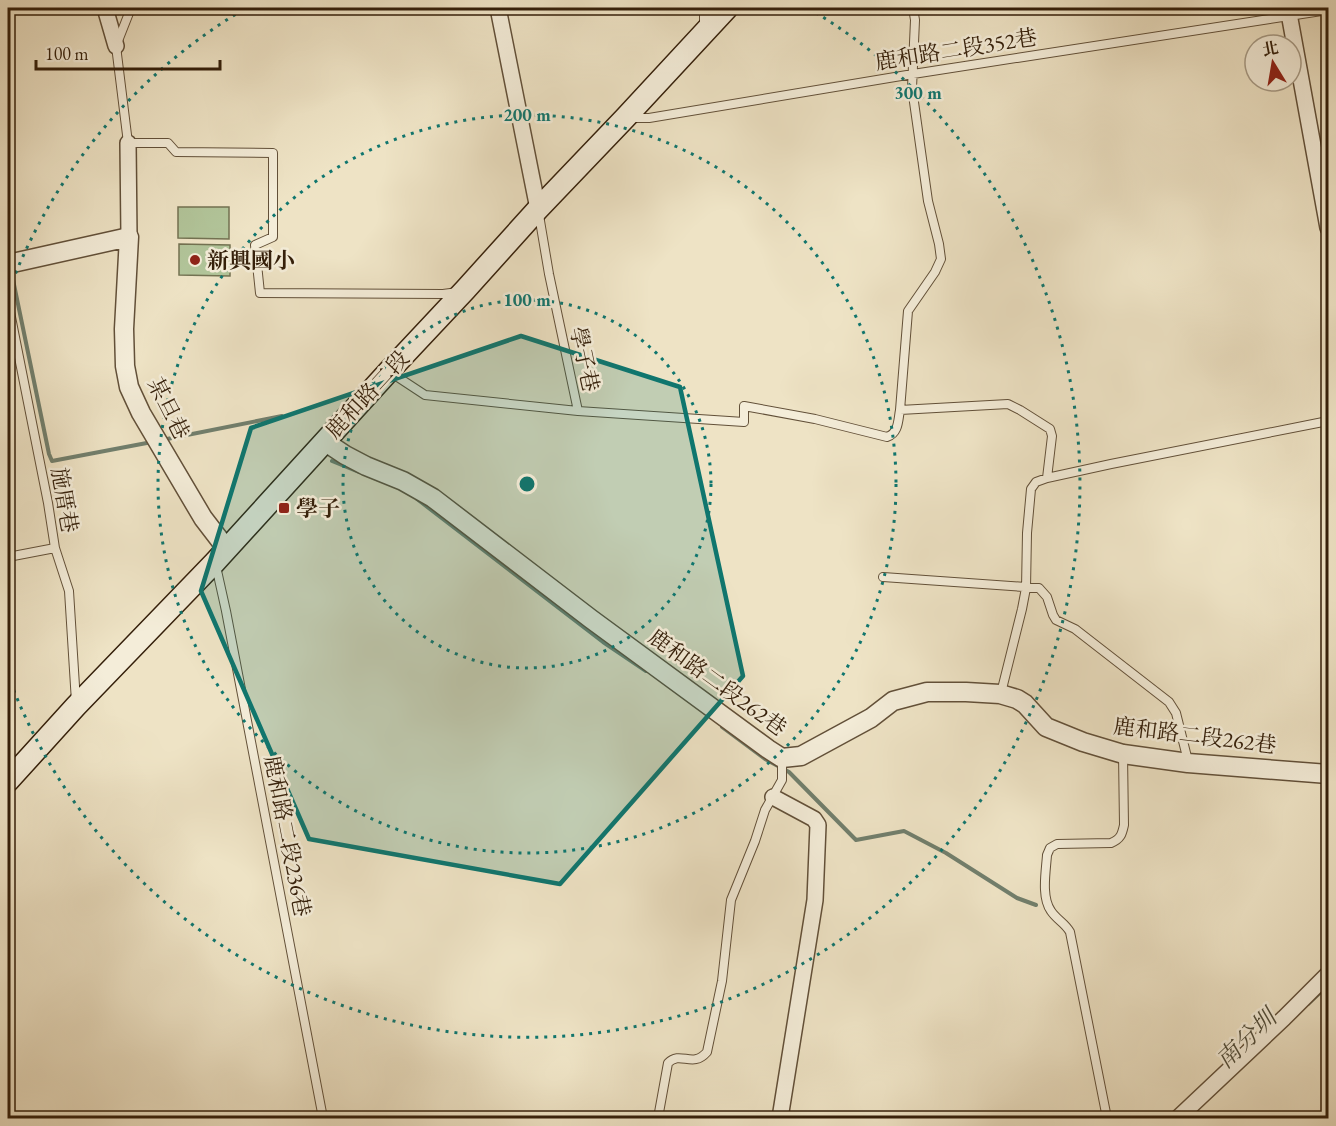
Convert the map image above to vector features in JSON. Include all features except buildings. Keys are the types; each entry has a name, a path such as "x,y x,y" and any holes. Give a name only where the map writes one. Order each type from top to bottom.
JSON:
{"main road":[{"name":"鹿和路二段","path":"8,781 76,706 221,555 388,371 727,8"}],"street":[{"path":"105,8 116,46"},
{"path":"498,8 538,209"},
{"path":"1289,12 1329,228"},
{"path":"8,264 129,237 128,143"},
{"name":"某旦巷","path":"129,237 124,329 125,366 129,387 141,413 203,518 221,555"},
{"name":"鹿和路二段262巷","path":"324,441 356,461 403,481 433,498 591,619 782,758 801,756 871,718 893,700 927,692 966,692 1000,694 1017,699 1025,704 1046,727 1083,742 1123,754 1188,763 1329,774"},
{"path":"773,797 814,819 818,825 815,900 780,1119"},
{"path":"1178,1119 1329,974"}],"lane":[{"path":"130,8 116,46 128,143 168,143 176,152 273,153 273,237 255,245 260,293 444,294 465,290"},
{"path":"704,8 704,32"},
{"path":"388,371 425,395 578,411 744,422 744,406 815,419 887,437 896,432 900,410 908,311 935,272 941,259 928,201 912,88 915,20 913,8"},
{"name":"鹿和路二段352巷","path":"625,118 649,118 1289,12 1329,10"},
{"name":"學子巷","path":"538,209 549,274 578,411"},
{"name":"施厝巷","path":"8,302 55,548 69,591 76,706"},
{"path":"900,410 1008,404 1050,429 1052,436 1047,478"},
{"path":"1000,694 1026,588 1031,489 1036,482 1111,464 1329,421"},
{"path":"8,557 55,548"},
{"name":"鹿和路二段236巷","path":"221,555 226,611 323,1119"},
{"path":"883,577 1039,588 1047,597 1056,620 1075,629 1169,702 1176,713 1188,763"},
{"path":"1107,1119 1071,932 1066,924 1053,915 1046,898 1047,855 1050,848 1057,844 1111,843 1117,841 1122,835 1124,825 1123,754"},
{"path":"658,1119 668,1063 677,1058 696,1060 702,1058 707,1052 722,981 731,900 765,810 782,780 782,758"}],"highlighted area":[{"path":"521,336 680,387 743,676 560,884 309,839 201,591 251,428"}],"green space":[{"path":"178,207 229,207 229,239 178,238"},
{"path":"179,244 230,245 230,276 179,275"}],"waterway":[{"path":"8,275 12,275 52,461 152,442"},
{"path":"162,440 282,416"},
{"path":"332,461 359,472"},
{"path":"417,499 603,642 646,671"},
{"path":"722,727 765,759 789,772 856,840 904,831 946,853 1017,898 1036,905"},
{"name":"南分圳","path":"1308,1004 1328,985"}],"place":[{"name":"新興國小","path":"195,260"},
{"name":"學子","path":"284,508"}]}
